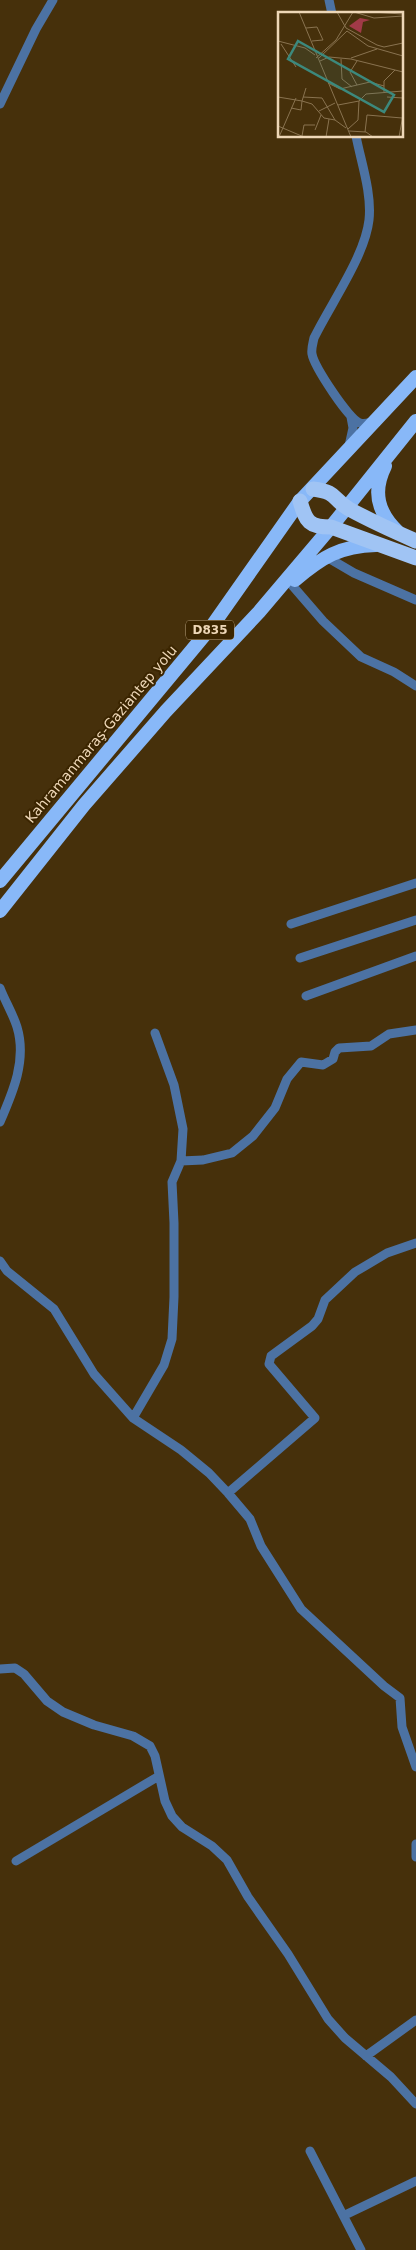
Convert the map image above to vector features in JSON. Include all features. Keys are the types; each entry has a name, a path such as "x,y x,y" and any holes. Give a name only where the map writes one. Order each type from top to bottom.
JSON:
{"highway":[{"name":"Kahramanmaraş-Gaziantep yolu","path":"0,881 212,626 300,501 416,377"},
{"name":"D835","path":"0,911 84,805 166,711 259,612 332,527 416,421"},
{"path":"391,454 382,472 378,488 379,506 386,521 400,534"},
{"path":"313,488 325,490 335,495 347,508 416,541"},
{"path":"300,501 304,515 311,524 319,527 332,527 416,558"},
{"path":"259,612 325,556 358,545 381,544"}],"street":[{"path":"0,104 36,29 53,0"},
{"path":"356,138 368,198 369,220 358,255 314,338 312,354 319,370 351,417 359,423 366,424 377,420"},
{"path":"348,451 352,438 351,417"},
{"path":"325,556 354,573 416,600"},
{"path":"291,584 296,593 342,641 362,656 394,672 416,686"},
{"path":"291,924 416,884"},
{"path":"300,958 416,920"},
{"path":"306,996 416,956"},
{"path":"0,988 17,1028 20,1045 20,1068 12,1095 0,1122"},
{"path":"182,1161 203,1160 232,1153 253,1136 275,1108 288,1079 300,1062 323,1064 333,1059 335,1052 339,1048 371,1046 389,1034 416,1030"},
{"path":"133,1418 164,1365 172,1339 174,1297 172,1182 182,1161 183,1129 174,1084 155,1033"},
{"path":"228,1493 315,1418 269,1364 271,1356 312,1326 318,1319 325,1300 355,1272 387,1253 416,1242"},
{"path":"0,1261 7,1271 54,1309 94,1374 133,1418 181,1450 228,1493 250,1519 261,1546 301,1609 384,1686 400,1698 402,1727 416,1767"},
{"path":"0,1669 15,1668 20,1671 47,1701 63,1712 94,1725 143,1740 150,1746 155,1756 165,1801 172,1816 182,1827 212,1846 227,1860 248,1897 288,1954 328,2019 345,2038 391,2077 416,2104"},
{"path":"16,1861 159,1776"},
{"path":"416,1844 416,1857"},
{"path":"366,2056 416,2020"},
{"path":"310,2151 339,2209 345,2215 361,2250"},
{"path":"345,2215 416,2181"}]}
